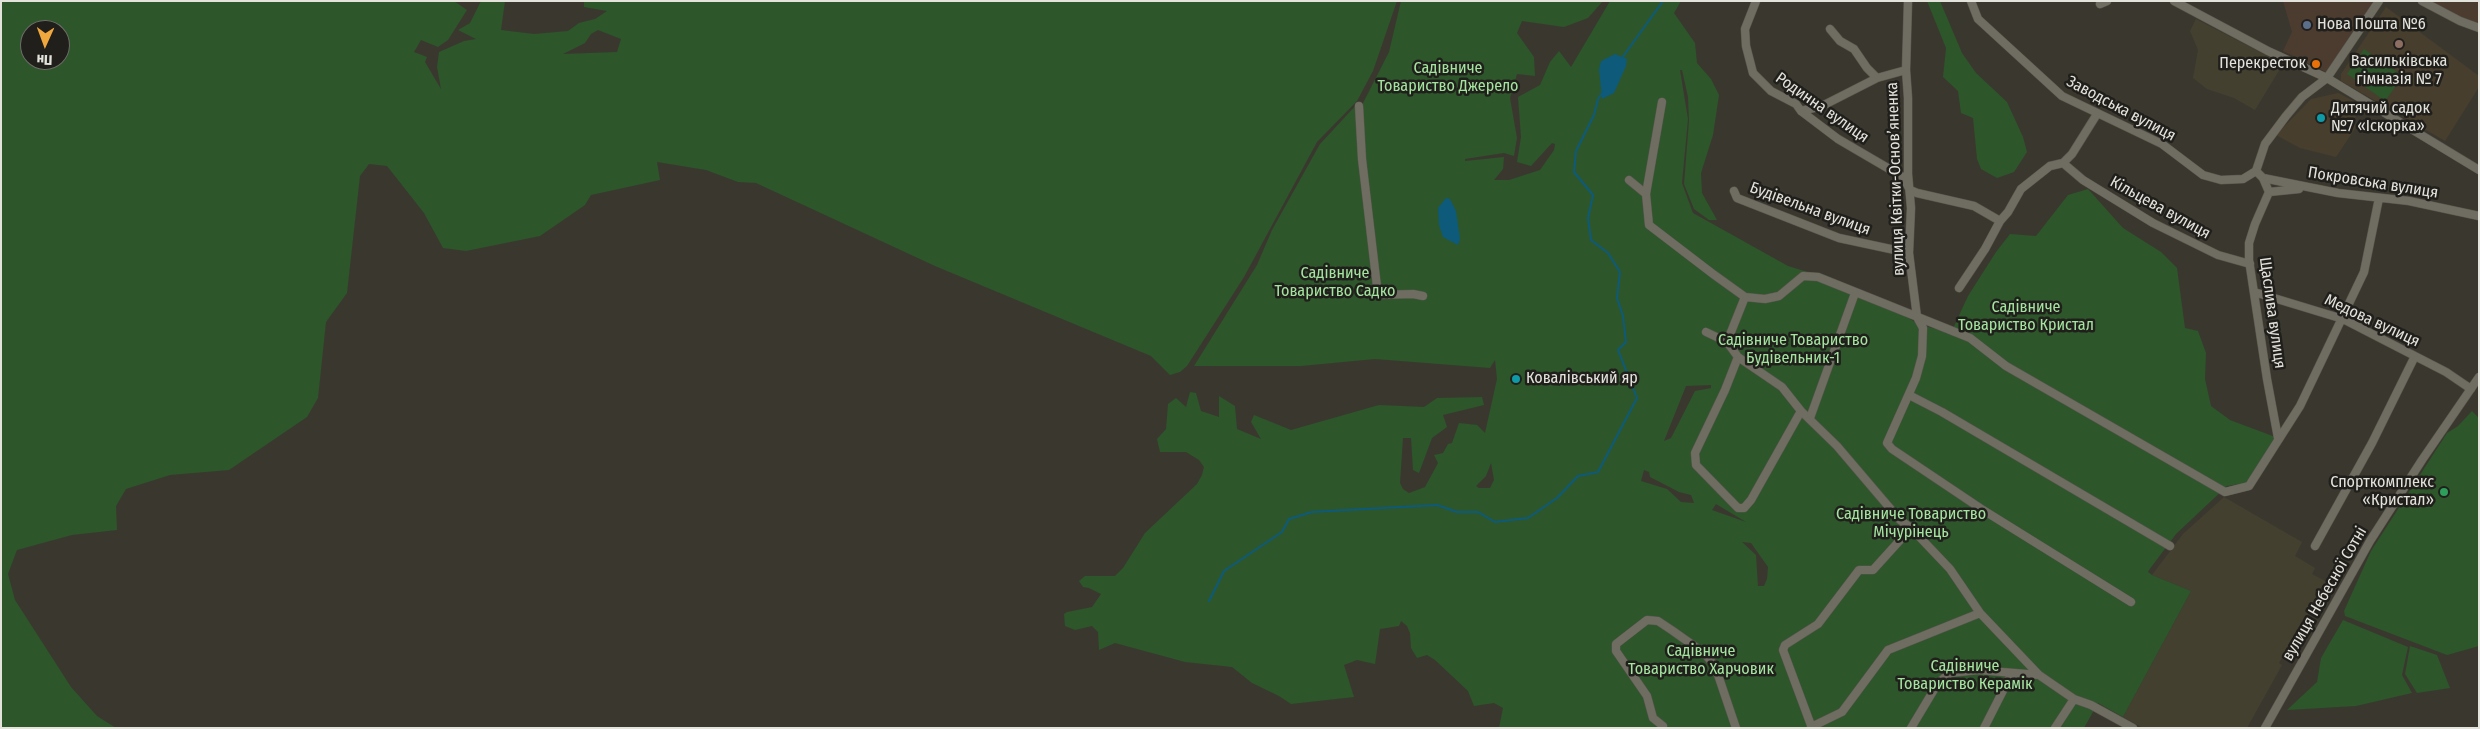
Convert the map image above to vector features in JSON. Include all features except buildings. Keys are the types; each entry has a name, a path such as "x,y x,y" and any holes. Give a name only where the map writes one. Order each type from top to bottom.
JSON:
{"street":[{"name":"Родинна вулиця","path":"1756,1 1746,29 1746,46 1753,72 1771,92 1787,98 1838,139 1903,177 1910,190"},
{"name":"вулиця Квітки-Основʼяненка","path":"1908,1 1906,70 1910,252 1917,316 1923,328 1922,356 1909,395 1889,435 1887,443 1892,449 1983,510 2131,602"},
{"name":"Заводська вулиця","path":"1970,1 1978,18 2062,96 2162,144 2203,175 2221,180 2243,179 2256,171"},
{"path":"2174,1 2268,51 2328,78 2479,170"},
{"path":"2306,188 2269,192 2263,178 2256,171 2266,144 2302,97 2328,78 2379,1"},
{"path":"2422,1 2460,21 2479,28"},
{"name":"вулиця Квітки-Основʼяненка","path":"1830,29 1840,41 1854,48 1867,68 1877,78"},
{"name":"вулиця Квітки-Основʼяненка","path":"1801,111 1822,106 1877,78 1906,70"},
{"path":"1662,102 1646,194 1649,225 1745,297 1765,299 1779,296 1803,276 1818,277 1917,316 1970,338 2006,366 2225,492 2249,486 2300,406 2364,272 2380,198"},
{"path":"1359,106 1366,198 1378,295 1413,294 1424,296"},
{"path":"1959,288 2021,189 2050,166 2063,163 2097,114"},
{"name":"Кільцева вулиця","path":"2063,163 2083,180 2153,223 2218,255 2250,264"},
{"name":"Покровська вулиця","path":"2263,178 2306,188 2409,201 2479,216"},
{"path":"1629,180 1646,194"},
{"path":"1910,190 1926,196 1974,206 2000,221"},
{"name":"Будівельна вулиця","path":"1734,192 1737,198 1839,238 1868,246 1910,252"},
{"name":"Щаслива вулиця","path":"2269,192 2255,224 2250,243 2250,264 2278,438"},
{"name":"Медова вулиця","path":"2254,292 2343,319 2446,372 2472,389"},
{"path":"1810,418 1855,293"},
{"path":"1727,342 1745,297"},
{"path":"1706,332 1727,342 1738,357 1782,388 1800,411 1810,418 1900,520 1911,528 1950,569 1980,613 2039,675 2074,699 2091,705 2133,728"},
{"path":"2315,546 2372,443 2415,356"},
{"path":"1738,357 1726,390 1695,453 1696,465 1738,508 1744,508 1751,500 1800,411"},
{"name":"вулиця Небесної Сотні","path":"2265,728 2370,541 2422,460 2479,377"},
{"path":"1909,395 1942,412 2170,546"},
{"path":"1911,528 1873,570 1859,570 1818,624 1785,645 1783,650 1812,727 1842,712 1888,650 1980,613"},
{"path":"1663,726 1653,718 1647,696 1616,651 1616,644 1647,620 1658,621 1673,631 1704,653 1715,666 1736,728"},
{"path":"1911,728 1938,683 1950,673 1978,670 2039,675"},
{"path":"1984,728 2012,673"},
{"path":"2055,728 2074,699"}],"shaded area":[{"path":"2283,1 2379,1 2330,74 2283,51 2292,32"},
{"path":"2426,1 2479,1 2479,27"},
{"name":"Васильківська гімназія № 7","path":"2386,7 2479,76 2479,87 2445,141 2341,81 2341,74"},
{"path":"2196,19 2283,64 2255,110 2234,98 2207,89 2193,78 2198,50 2190,31"},
{"path":"2338,93 2362,105 2354,120 2356,127 2336,157 2300,148 2276,135 2311,99"},
{"path":"2224,497 2302,542 2295,556 2315,568 2312,574 2327,582 2279,663 2282,665 2247,728 2143,728 2123,717 2191,591 2152,575 2183,534"}],"green space":[{"path":"1,1 454,1 467,10 448,40 438,47 421,40 414,52 427,57 425,62 441,89 437,67 439,52 464,41 476,39 458,30 470,23 481,1 505,1 501,30 534,34 568,31 579,23 595,19 607,11 584,7 584,1 1397,1 1373,71 1357,101 1317,142 1244,277 1187,366 1180,372 1170,375 1151,356 935,266 756,183 738,182 706,170 657,162 660,180 591,195 585,205 540,236 466,251 443,248 424,213 387,166 369,164 360,176 347,293 326,322 318,398 307,417 229,470 170,475 126,489 116,506 117,530 72,535 17,550 8,574 15,600 71,687 97,716 116,728 1,728","holes":["598,30 621,39 617,52 563,54 585,43 591,34"]},
{"path":"1401,1 1603,1 1588,18 1564,27 1522,21 1517,33 1534,57 1535,76 1517,74 1510,98 1517,138 1514,156 1504,153 1465,159 1465,161 1504,157 1503,169 1494,180 1509,180 1540,170 1554,150 1555,144 1552,143 1531,166 1517,162 1521,137 1518,97 1540,85 1550,62 1559,51 1571,67 1610,1 1681,1 1674,13 1695,43 1697,63 1711,79 1719,95 1713,135 1701,173 1702,193 1717,220 1709,220 1694,209 1684,184 1689,121 1688,97 1682,70 1680,70 1688,119 1682,183 1693,213 1788,266 1814,274 1888,307 1921,325 1951,333 1968,296 2010,234 2036,236 2068,195 2088,189 2123,228 2161,252 2177,268 2185,328 2198,331 2206,353 2205,379 2211,406 2230,420 2278,438 2248,483 2227,486 2176,534 2149,570 2148,572 2152,575 2191,591 2123,717 2098,703 2084,728 1499,728 1503,708 1494,703 1474,706 1468,691 1435,660 1427,655 1417,658 1411,648 1410,633 1407,626 1401,621 1399,626 1380,629 1375,664 1357,660 1344,665 1354,697 1291,704 1252,683 1232,667 1185,662 1115,643 1099,650 1098,632 1092,626 1075,630 1065,626 1064,614 1092,607 1101,594 1083,587 1079,581 1085,576 1115,576 1123,568 1145,533 1197,484 1202,475 1204,467 1199,460 1186,452 1160,452 1157,439 1166,429 1168,404 1176,398 1186,407 1190,392 1196,393 1201,411 1219,417 1219,396 1235,406 1237,429 1261,439 1251,422 1254,415 1291,430 1379,405 1424,407 1437,398 1482,397 1484,405 1443,415 1447,427 1432,438 1419,473 1413,470 1411,438 1403,438 1400,483 1403,489 1409,493 1425,487 1438,463 1434,455 1443,453 1448,444 1452,443 1459,423 1477,425 1485,433 1497,379 1495,360 1490,368 1375,359 1301,366 1194,366 1257,265 1272,230 1320,144 1358,103 1362,105 1389,52","holes":["1711,385 1711,388 1695,391 1671,438 1664,441 1686,386","1491,463 1494,480 1490,488 1479,488 1476,486 1486,476","1644,470 1649,472 1650,477 1679,492 1691,495 1694,503 1681,502 1667,489 1641,481","1716,504 1746,522 1712,510","1742,542 1751,543 1768,567 1764,586 1758,586 1756,555"]},
{"path":"1927,1 1940,1 1962,53 1976,73 2007,102 2023,137 2027,152 2014,172 1997,178 1981,169 1977,159 1973,118 1961,113 1958,91 1943,77 1946,48"},
{"path":"2364,49 2403,76 2385,101 2347,74"},
{"name":"Спорткомплекс «Кристал»","path":"2472,411 2479,418 2479,646 2447,655 2345,616 2344,611 2371,551 2447,433 2458,426"},
{"path":"2343,620 2408,647 2402,675 2412,693 2356,706 2287,710 2317,682 2321,658"},
{"path":"2410,646 2437,655 2450,688 2417,693 2405,674"}],"water":[{"path":"1615,54 1627,59 1626,66 1614,93 1602,99 1599,69 1601,61"},
{"path":"1446,198 1450,199 1456,211 1460,239 1458,245 1443,237 1439,225 1438,208"}],"waterway":[{"path":"1622,58 1663,1"},
{"path":"1209,601 1224,571 1282,532 1289,519 1312,512 1437,505 1457,512 1478,512 1495,522 1528,518 1557,498 1578,476 1598,472 1637,398 1618,350 1626,342 1623,316 1617,298 1620,272 1608,253 1591,240 1588,218 1593,195 1574,172 1576,151 1594,115 1598,99 1603,92"}],"place":[{"name":"Нова Пошта №6","path":"2307,25"},
{"name":"Васильківська гімназія № 7","path":"2399,44"},
{"name":"Перекресток","path":"2316,64"},
{"name":"Дитячий садок №7 «Іскорка»","path":"2321,118"},
{"name":"Ковалівський яр","path":"1516,379"},
{"name":"Спорткомплекс «Кристал»","path":"2444,492"}],"park label":[{"name":"Садівниче Товариство Джерело","path":"1448,78"},
{"name":"Садівниче Товариство Садко","path":"1335,283"},
{"name":"Садівниче Товариство Кристал","path":"2026,317"},
{"name":"Садівниче Товариство Будівельник-1","path":"1793,350"},
{"name":"Садівниче Товариство Мічурінець","path":"1911,524"},
{"name":"Садівниче Товариство Харчовик","path":"1701,661"},
{"name":"Садівниче Товариство Керамік","path":"1965,676"}]}
